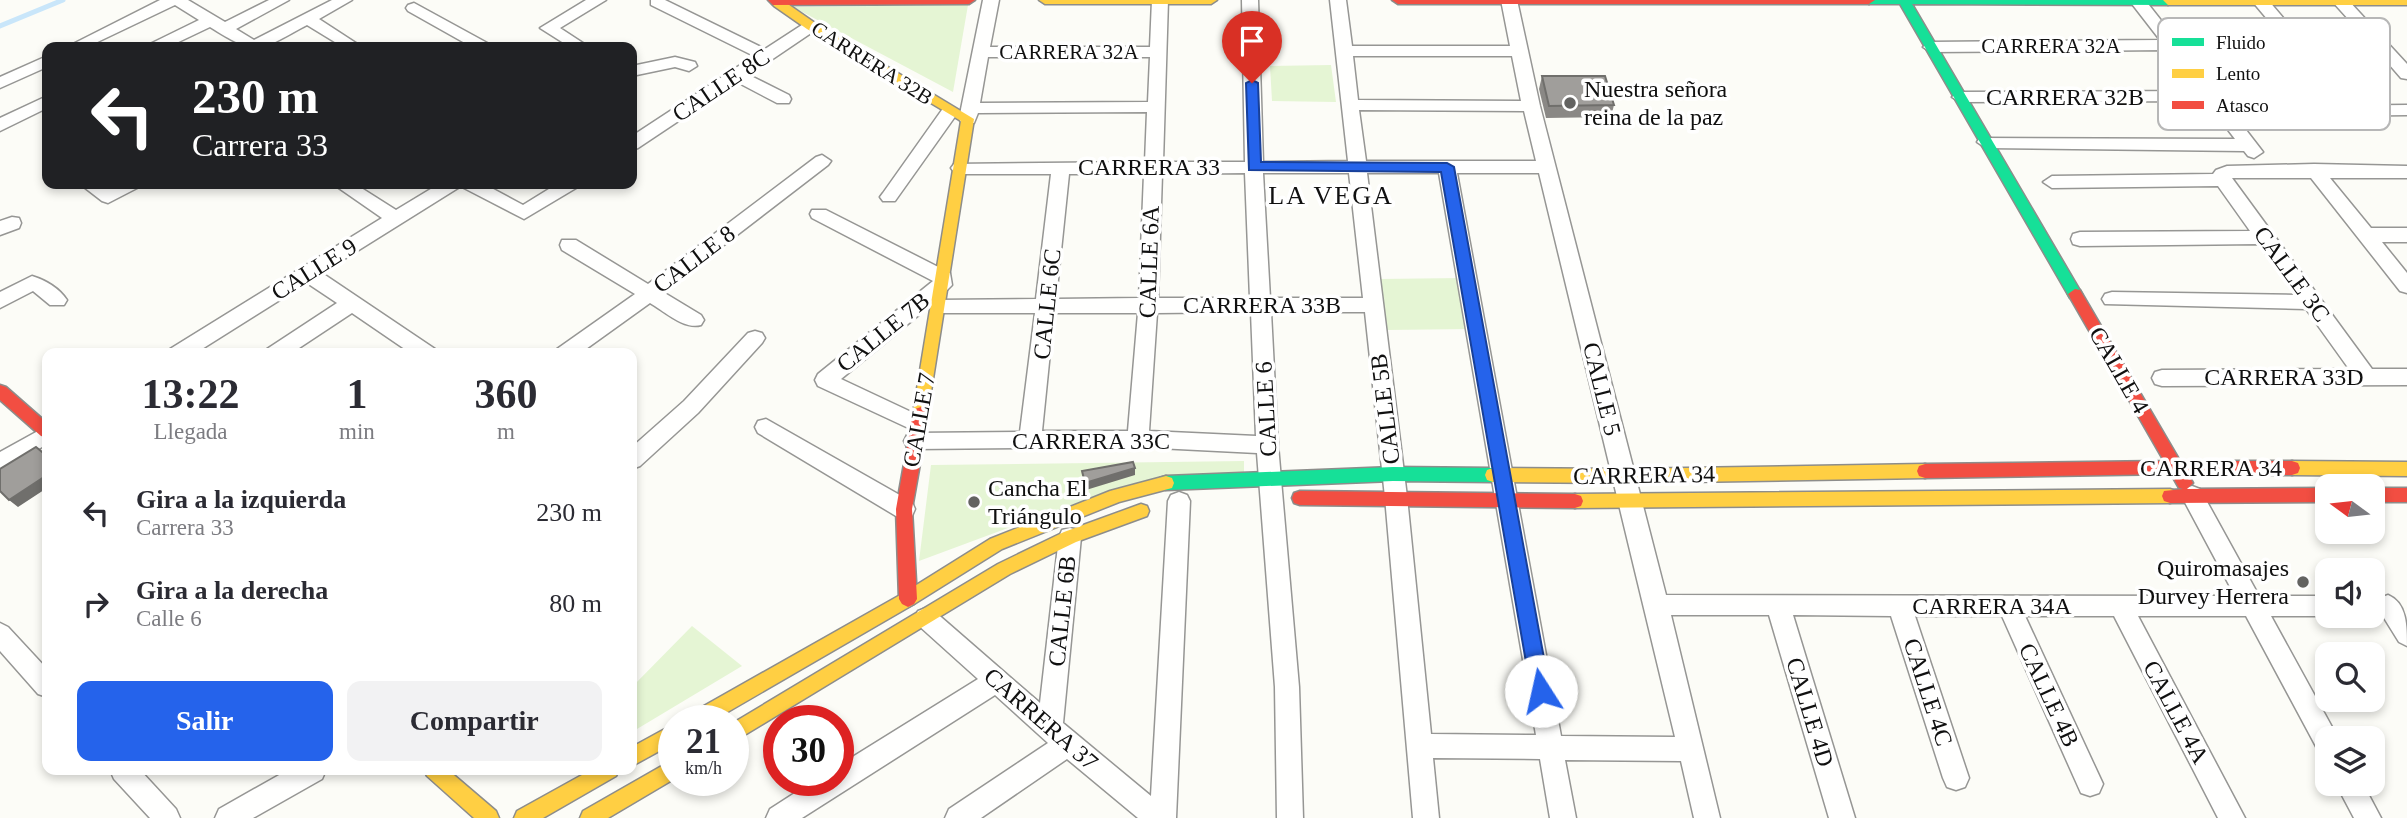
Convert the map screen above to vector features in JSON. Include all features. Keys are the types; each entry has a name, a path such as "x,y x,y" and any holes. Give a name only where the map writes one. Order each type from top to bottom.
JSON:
{"street":[{"path":"86,42 175,0 218,24 239,42"},
{"path":"169,42 281,0"},
{"path":"253,42 344,0"},
{"path":"572,42 548,29 598,0"},
{"path":"777,1 969,0"},
{"name":"CALLE 7","path":"908,599 904,509 990,0"},
{"path":"1045,0 1211,0"},
{"name":"CALLE 6A","path":"1138,439 1148,306 1160,0"},
{"name":"CALLE 6","path":"1250,0 1254,167 1268,491 1287,687 1290,818"},
{"name":"CALLE 5B","path":"1338,0 1395,486 1426,818"},
{"path":"1398,0 2407,1"},
{"name":"CALLE 5","path":"1509,0 1531,106 1657,605 1707,818"},
{"name":"CALLE 4","path":"1904,0 2192,495 2318,726"},
{"path":"2137,0 2158,27"},
{"path":"2339,0 2355,18"},
{"name":"CARRERA 32B","path":"777,1 811,26 950,111 969,114 1155,107"},
{"path":"2260,1 2274,18"},
{"path":"657,2 764,55"},
{"path":"414,8 474,42"},
{"path":"308,19 346,42"},
{"name":"CALLE 8C","path":"637,141 811,26"},
{"name":"CARRERA 32A","path":"1931,47 2158,51"},
{"path":"1344,51 1518,51"},
{"name":"CARRERA 32A","path":"981,52 1157,52"},
{"path":"2392,58 2407,74"},
{"path":"637,70 675,62 689,66"},
{"path":"0,83 42,63"},
{"path":"736,75 783,99"},
{"name":"CARRERA 32B","path":"1960,97 2158,96"},
{"path":"4,116 42,103"},
{"path":"1350,104 1531,106"},
{"path":"889,197 950,111"},
{"path":"2238,130 2269,170"},
{"path":"1986,142 2249,145"},
{"name":"CALLE 8","path":"572,348 648,294 822,161"},
{"path":"1447,167 1563,818"},
{"name":"CARRERA 33","path":"960,168 1548,167"},
{"name":"CALLE 6C","path":"1030,440 1048,306 1061,168"},
{"path":"2052,182 2225,176 2269,170 2407,172"},
{"path":"2314,170 2407,286"},
{"name":"CALLE 3C","path":"2225,176 2265,237 2366,377"},
{"path":"96,189 108,197 122,189"},
{"path":"350,189 395,218"},
{"name":"CALLE 9","path":"187,348 444,189"},
{"path":"483,189 524,213 562,189"},
{"path":"819,214 942,281"},
{"path":"2365,235 2407,235"},
{"path":"2080,239 2265,237"},
{"path":"569,245 694,320"},
{"path":"307,273 419,348"},
{"name":"CALLE 7B","path":"825,380 942,281"},
{"path":"0,301 32,283 57,300"},
{"path":"2112,299 2312,302"},
{"path":"283,348 352,303"},
{"name":"CARRERA 33B","path":"940,306 1373,305"},
{"path":"637,456 691,407 755,338"},
{"name":"CARRERA 33D","path":"2162,378 2407,377"},
{"name":"CARRERA 33C","path":"825,380 916,433 1030,440 1138,439 1267,446"},
{"path":"0,391 42,429"},
{"path":"766,427 904,509"},
{"path":"0,463 42,436"},
{"name":"CARRERA 34","path":"908,599 996,544 1116,496 1174,481 1268,491 1395,486 1504,475 2176,468 2407,469"},
{"name":"CARRERA 34","path":"1268,491 1395,486 1508,501 2315,495"},
{"path":"2385,495 2407,495"},
{"path":"749,723 1004,569 1070,537 1141,511 1186,501 1161,818"},
{"name":"CALLE 6B","path":"1059,735 1070,537"},
{"path":"723,705 908,599 926,618"},
{"name":"CARRERA 34A","path":"1657,605 2315,606"},
{"name":"CALLE 4D","path":"1778,605 1843,818"},
{"name":"CALLE 4A","path":"2120,605 2232,818"},
{"path":"2389,605 2407,635"},
{"name":"CALLE 4C","path":"1900,606 1956,778"},
{"name":"CALLE 4B","path":"2009,606 2090,784"},
{"name":"CARRERA 37","path":"926,618 1059,735 1161,818"},
{"path":"0,634 42,680"},
{"path":"779,818 998,680"},
{"path":"958,818 1059,735"},
{"path":"637,754 658,742"},
{"path":"1419,747 1691,749"},
{"path":"128,775 167,818"},
{"path":"228,818 304,775"},
{"path":"440,775 489,818"},
{"path":"524,818 600,775"},
{"path":"590,818 658,778"},
{"path":"2356,796 2368,818"}],"green space":[{"path":"968,5 953,92 793,7"},
{"path":"1331,65 1336,102 1272,101 1270,66"},
{"path":"1461,278 1471,329 1386,330 1379,279"},
{"path":"1244,461 1244,473 1054,511 919,561 931,465"},
{"path":"692,626 742,666 677,705 658,705 658,716 637,729 637,682"}],"building":[{"path":"1542,76 1605,76 1614,105 1549,106"},
{"path":"36,447 42,452 42,478 9,500 0,491 0,469"},
{"path":"1133,462 1135,468 1085,483 1082,471"}],"waterway":[{"path":"0,26 63,0"}],"traffic: fast":[{"path":"1869,0 2168,1"},
{"path":"1904,0 2075,294"},
{"path":"1166,483 1393,474 1493,475"}],"traffic: slow":[{"path":"1045,0 1211,0"},
{"path":"2168,1 2407,1"},
{"path":"778,3 811,26 968,119 921,413"},
{"path":"2292,468 2407,469"},
{"path":"1493,475 1624,476 1925,471"},
{"path":"723,705 908,599 996,544 1116,496 1166,483"},
{"path":"1575,501 2170,496"},
{"path":"749,723 1004,569 1070,537 1141,511"},
{"path":"637,754 658,742"},
{"path":"440,775 489,818"},
{"path":"524,818 600,775"},
{"path":"590,818 658,778"}],"traffic: jam":[{"path":"773,1 969,0"},
{"path":"1398,0 1869,0"},
{"path":"2075,294 2185,483"},
{"path":"0,391 42,428"},
{"path":"908,599 904,509 921,413"},
{"path":"1925,471 2147,467 2292,468"},
{"path":"2170,496 2315,495"},
{"path":"2385,495 2407,495"},
{"path":"1300,498 1575,501"}],"place":[{"name":"Nuestra señora reina de la paz","path":"1570,103"},
{"name":"Cancha El Triángulo","path":"974,502"},
{"name":"Quiromasajes Durvey Herrera","path":"2303,582"}],"district":[{"name":"LA VEGA","path":"1331,195"}],"route":[{"path":"1252,83 1254,167 1447,167 1541,691"}]}
